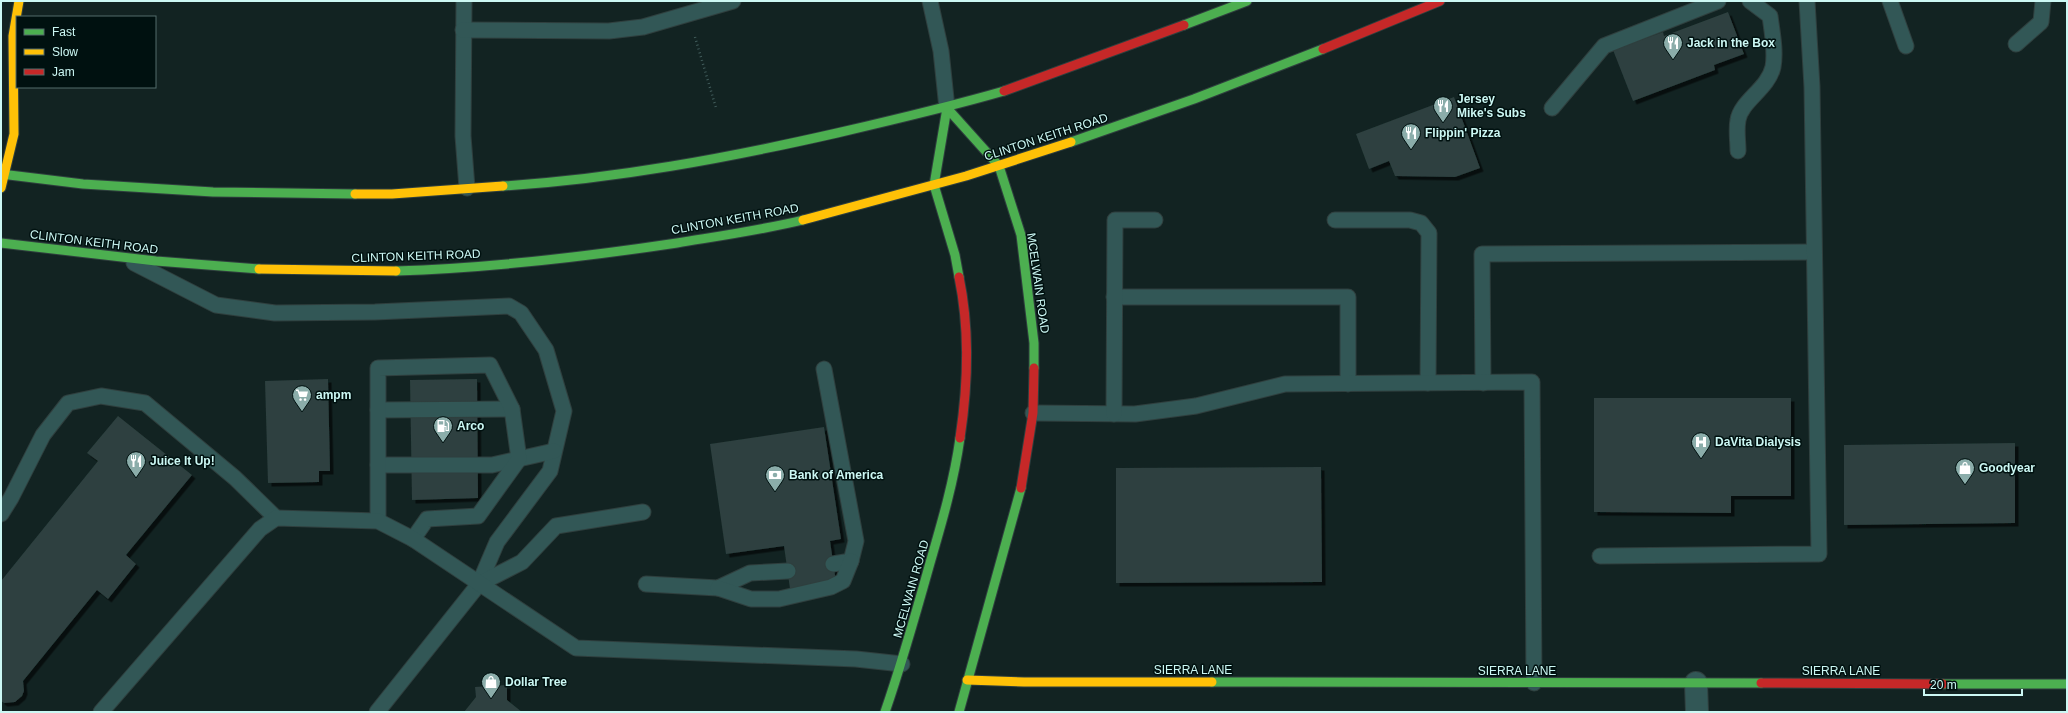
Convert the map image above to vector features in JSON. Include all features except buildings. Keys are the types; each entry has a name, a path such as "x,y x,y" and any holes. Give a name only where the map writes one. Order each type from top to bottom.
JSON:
{"main road":[{"path":"16,16 19,1"},
{"path":"2,174 83,184 213,192 392,194 536,184 690,163 776,147 947,108 1016,87 1247,1"},
{"name":"CLINTON KEITH ROAD","path":"1,243 194,265 312,271 418,270 604,254 727,234 834,212 999,166 1066,144 1230,84 1347,40 1440,1"},
{"path":"1,188 2,174 14,134 13,36 16,18"},
{"name":"MCELWAIN ROAD","path":"947,108 999,166 1021,234 1034,344 1033,413 1024,478 959,712"},
{"name":"MCELWAIN ROAD","path":"885,712 902,664 957,462 964,412 967,346 964,300 956,255 934,185 947,108"},
{"name":"SIERRA LANE","path":"967,680 1024,682 2067,684"}],"street":[{"path":"1696,683 1697,712"}],"lane":[{"path":"464,1 462,136 467,188"},
{"path":"463,30 608,31 643,27 733,1"},
{"path":"930,1 941,51 947,108"},
{"path":"1552,108 1604,46 1718,1"},
{"path":"1738,151 1738,119 1749,101 1765,86 1773,68 1774,45 1770,16 1750,1"},
{"path":"1600,556 1819,554 1812,87 1807,1"},
{"path":"1890,1 1906,46"},
{"path":"2016,44 2041,22 2043,1"},
{"path":"1114,414 1115,220 1155,220"},
{"path":"1335,220 1410,220 1421,223 1429,233 1428,383"},
{"path":"1483,382 1482,254 1814,252"},
{"path":"126,258 216,305 275,313 375,312 509,306 522,313 546,350 564,411 550,471 497,542 479,584 377,712"},
{"path":"1114,297 1348,297 1348,384"},
{"path":"378,521 378,368 490,365 512,409 519,459 478,516 427,519 413,539"},
{"path":"646,584 718,588 751,599 779,599 831,587 843,581 851,561 856,541 824,370"},
{"path":"1033,413 1135,414 1196,406 1285,384 1532,382 1534,683"},
{"path":"1,514 43,434 68,403 102,396 145,403 235,478 276,518"},
{"path":"378,410 512,409"},
{"path":"378,465 492,465 554,451"},
{"path":"479,584 522,562 556,526 643,512"},
{"path":"101,712 260,529 276,518 378,521 413,539 576,648 856,659 902,664"},
{"path":"834,564 851,561"},
{"path":"718,588 750,573 788,571"}],"path":[{"path":"688,15 716,108"}],"traffic: fast":[{"path":"1184,25 1247,1"},
{"path":"1071,142 1194,99 1323,49"},
{"path":"503,186 545,183 629,173 713,159 858,128 942,108 1004,91"},
{"path":"947,108 999,166 1021,235 1034,343 1034,368"},
{"path":"947,108 934,185 955,255 959,277"},
{"path":"1,174 83,184 213,192 355,194"},
{"path":"396,271 502,265 607,253 740,233 803,220"},
{"path":"1,243 156,261 259,269"},
{"path":"885,712 909,638 943,517 951,486 960,438"},
{"path":"959,712 1021,488"},
{"path":"1212,682 1761,683"},
{"path":"1943,684 2067,684"}],"traffic: slow":[{"path":"16,16 19,1"},
{"path":"1,188 14,134 13,36 16,18"},
{"path":"803,220 966,176 1071,142"},
{"path":"355,194 392,194 503,186"},
{"path":"259,269 396,271"},
{"path":"967,680 1024,682 1212,682"}],"traffic: jam":[{"path":"1323,49 1440,1"},
{"path":"1004,91 1184,25"},
{"path":"959,277 965,317 967,358 965,398 960,438"},
{"path":"1021,488 1033,413 1034,368"},
{"path":"1761,683 1943,684"}],"place":[{"name":"Jack in the Box","path":"1673,60"},
{"name":"Jersey Mike's Subs","path":"1443,123"},
{"name":"Flippin' Pizza","path":"1411,150"},
{"name":"ampm","path":"302,412"},
{"name":"Arco","path":"443,443"},
{"name":"DaVita Dialysis","path":"1701,459"},
{"name":"Juice It Up!","path":"136,478"},
{"name":"Goodyear","path":"1965,485"},
{"name":"Bank of America","path":"775,492"},
{"name":"Dollar Tree","path":"491,699"}]}
